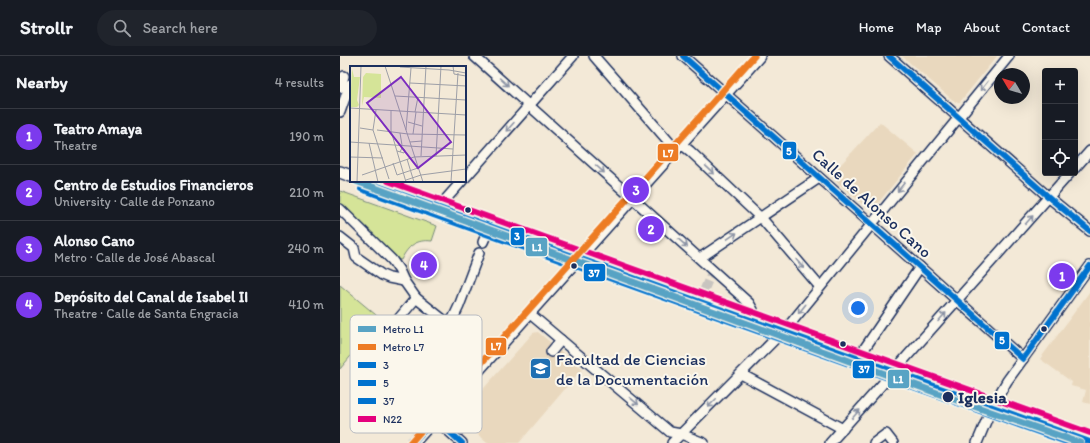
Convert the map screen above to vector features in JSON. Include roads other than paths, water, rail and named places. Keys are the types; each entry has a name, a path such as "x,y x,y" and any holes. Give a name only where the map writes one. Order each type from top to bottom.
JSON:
{"main road":[{"path":"482,366 759,56"},
{"path":"340,172 350,176"},
{"path":"367,182 1090,442"},
{"path":"413,443 422,433"}],"street":[{"path":"474,56 750,304 753,310 750,320"},
{"path":"466,177 573,56"},
{"path":"594,56 679,147 690,151 760,217 820,287"},
{"name":"Calle de Alonso Cano","path":"683,56 1023,359"},
{"path":"672,443 782,332 1008,56"},
{"path":"892,57 1048,197 1090,231"},
{"path":"340,88 345,76"},
{"path":"341,108 350,84"},
{"path":"1078,165 1090,151"},
{"path":"830,443 1067,176"},
{"path":"700,258 819,178"},
{"path":"438,208 461,182"},
{"path":"340,209 392,260 416,298 437,315"},
{"path":"483,242 490,226"},
{"path":"340,237 354,248 356,257 382,275 404,281"},
{"path":"455,315 479,253"},
{"path":"977,443 992,407 1023,359 1090,266"},
{"path":"858,358 920,268"},
{"path":"402,315 416,298"},
{"path":"529,313 670,432 681,434 704,443"},
{"path":"551,352 561,340"},
{"path":"741,374 843,429"},
{"path":"451,433 462,443"},
{"path":"874,443 886,434 893,443"}],"tunnel":[{"path":"699,302 713,269"}],"metro line":[{"name":"L7","path":"482,362 754,56"},
{"name":"L1","path":"359,182 948,397 1080,443"},
{"name":"L7","path":"410,443 419,433"}],"place":[{"name":"Alonso Cano","path":"636,190"},
{"name":"Centro de Estudios Financieros","path":"651,229"},
{"name":"Depósito del Canal de Isabel II","path":"424,265"},
{"name":"Teatro Amaya","path":"1062,276"},
{"name":"Facultad de Ciencias de la Documentación","path":"541,369"},
{"name":"Iglesia","path":"948,397"}]}
